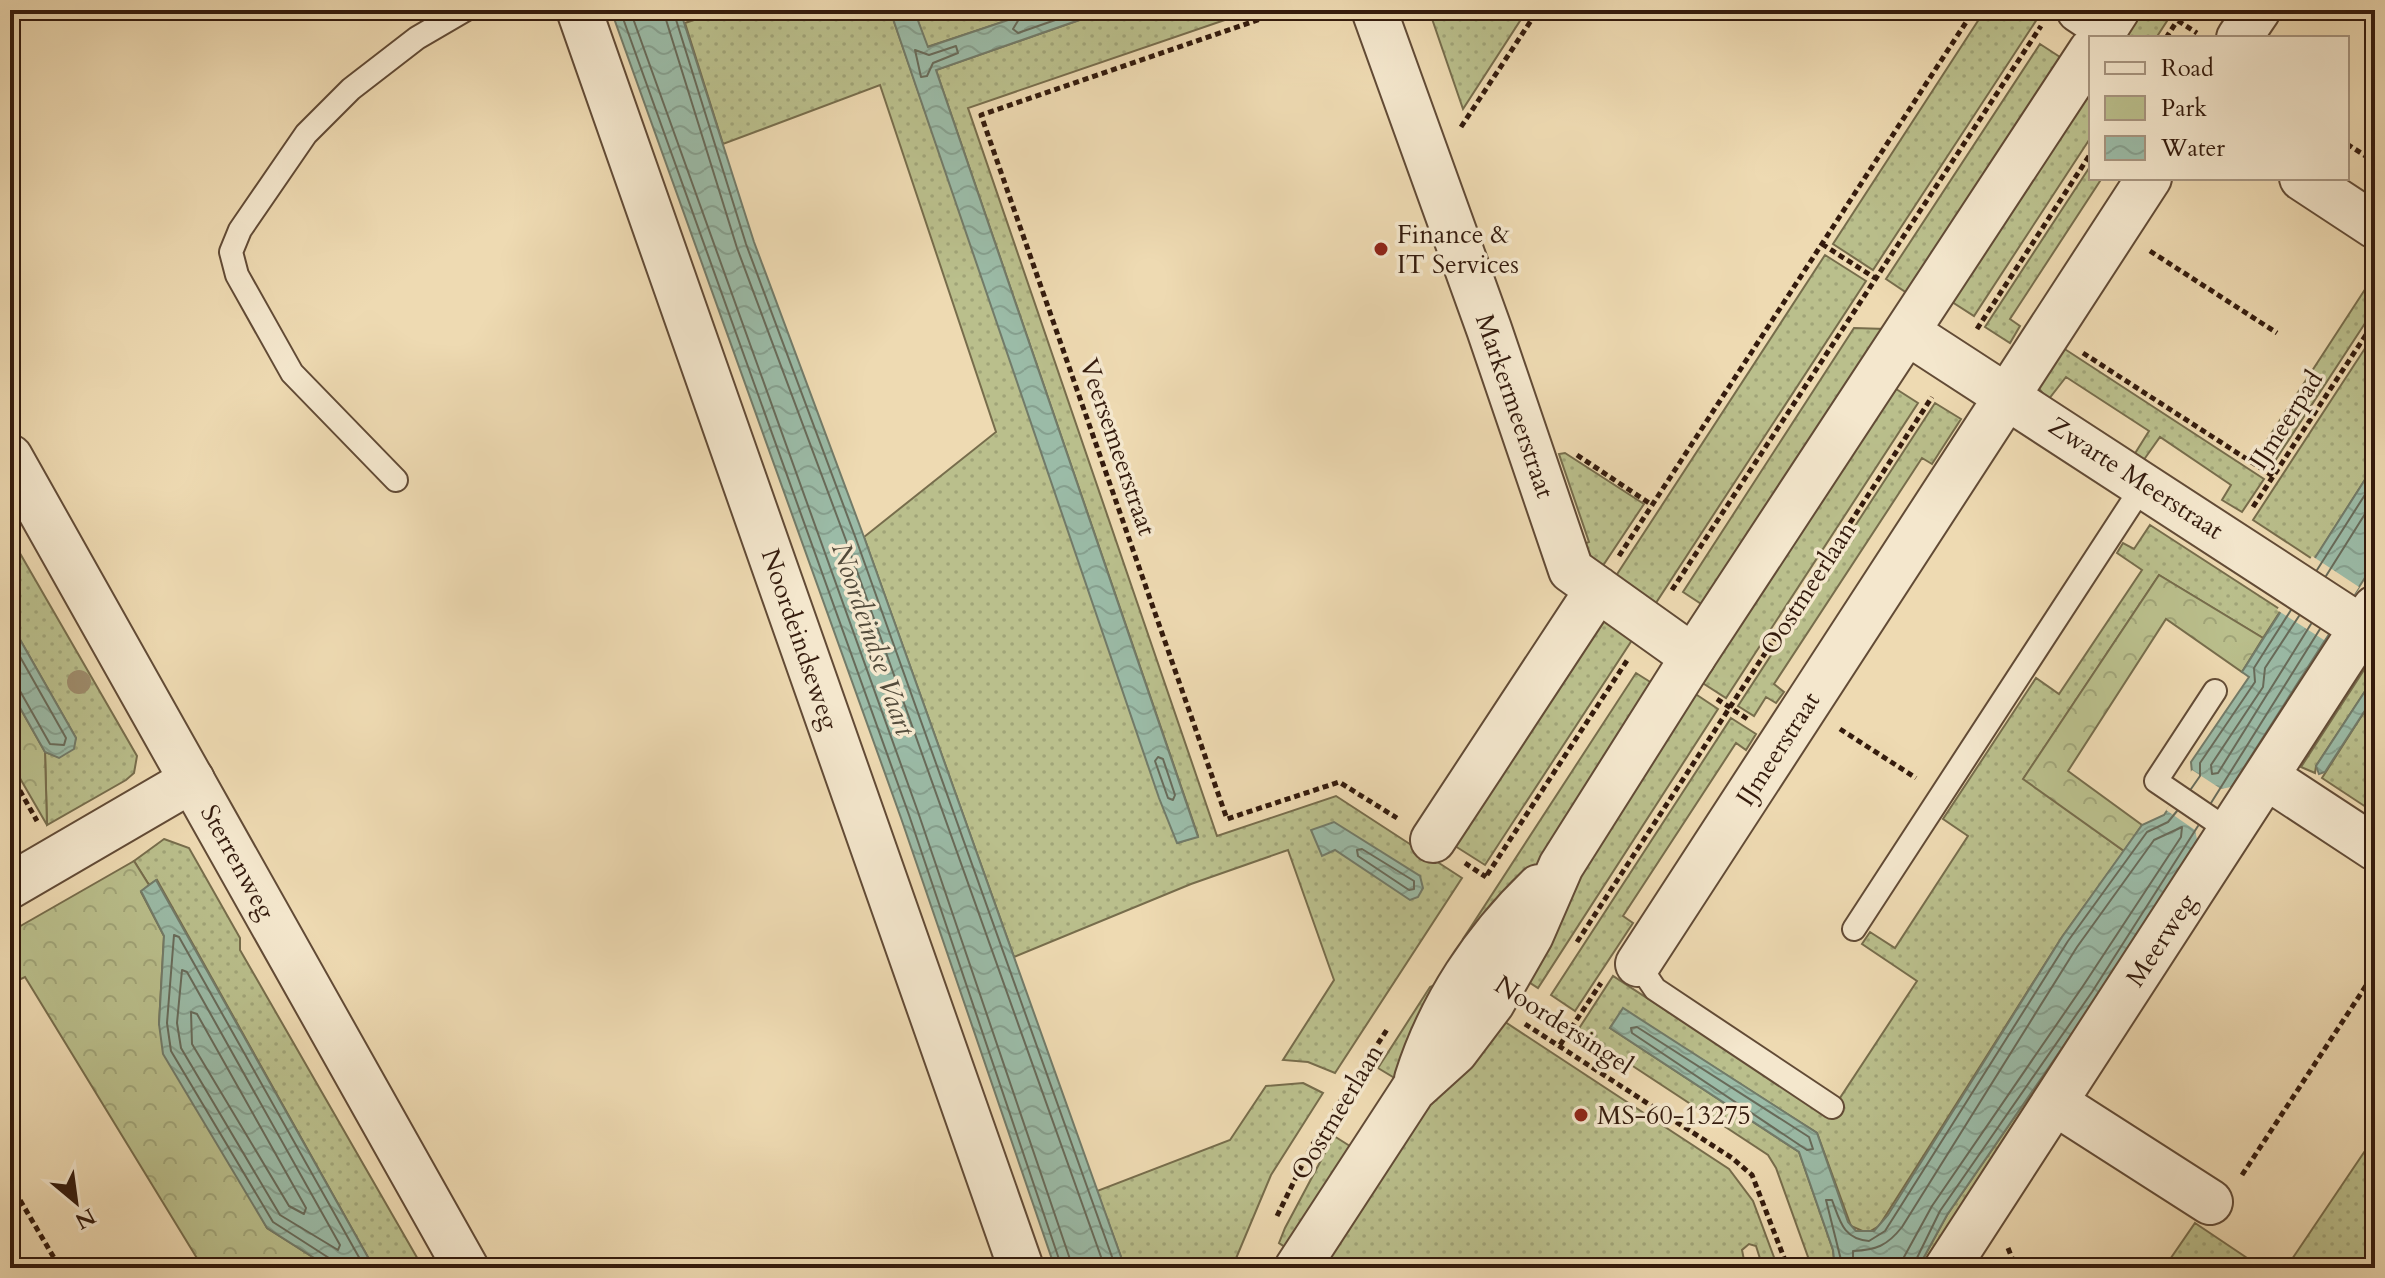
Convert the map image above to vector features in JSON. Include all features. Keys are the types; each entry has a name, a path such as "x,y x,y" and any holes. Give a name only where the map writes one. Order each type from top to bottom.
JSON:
{"street":[{"name":"Noordeindseweg","path":"579,10 1021,1268"},
{"name":"Markermeerstraat","path":"1374,10 1489,329 1571,570 1649,626 1687,667"},
{"path":"2240,36 2258,10"},
{"name":"Oostmeerlaan","path":"1297,1268 1413,1090 1455,1052 1515,1013 1531,935 1561,866 1687,667 1907,332 2089,27"},
{"name":"IJmeerstraat","path":"1638,964 2148,180"},
{"path":"2305,180 2375,226"},
{"name":"Zwarte Meerstraat","path":"1907,332 2288,578 2359,617"},
{"name":"Sterrenweg","path":"10,457 466,1268"},
{"path":"1433,840 1598,589"},
{"name":"Meerweg","path":"1947,1268 2057,1104 2222,825 2267,777 2359,617"},
{"path":"2267,777 2375,848"},
{"path":"10,886 192,780"},
{"name":"Oostmeerlaan","path":"1413,1090 1430,1035 1462,983 1506,920 1561,866"},
{"path":"2057,1104 2210,1202"}],"lane":[{"path":"396,480 292,373 237,275 231,252 240,230 306,134 362,80 417,38 465,10"},
{"path":"1854,929 2144,484"},
{"path":"2215,691 2156,781 2222,825"},
{"path":"1638,964 1655,989 1832,1107"}],"path":[{"name":"Veersemeerstraat","path":"1287,10 981,115 1227,819 1339,782 1486,877 1649,626"},
{"path":"1461,128 1538,10"},
{"path":"1598,589 1974,10"},
{"path":"2161,10 2201,36"},
{"path":"2167,36 2184,10"},
{"path":"2365,10 2375,16"},
{"path":"1649,626 1875,278 2089,27"},
{"path":"2349,145 2375,162"},
{"name":"Oostmeerlaan","path":"1570,952 2089,156"},
{"path":"2116,229 2277,333"},
{"path":"1822,244 1875,278"},
{"name":"IJmeerpad","path":"2231,541 2375,321"},
{"path":"2050,331 2273,476"},
{"path":"1687,667 1730,708 1794,724 1942,795"},
{"path":"1560,1045 1621,953 1638,964"},
{"path":"2210,1202 2221,1208 2375,972"},
{"name":"Noordersingel","path":"1515,1013 1732,1158 1752,1175 1788,1268"},
{"name":"Oostmeerlaan","path":"1271,1229 1311,1147 1396,1016"},
{"path":"10,1183 60,1268"}],"green space":[{"path":"723,10 890,10 1178,843 1198,836 936,70 1108,10 1254,10 968,108 1217,836 1336,796 1462,878 1335,1073 1308,1062 1283,1060 1334,980 1288,850 1191,884 1014,957 864,537 996,432 880,85 723,144 685,23"},
{"path":"914,10 1009,10 1012,19 927,47"},
{"path":"1429,10 1527,10 1463,109"},
{"path":"1985,10 2043,10 1873,270 1833,244"},
{"path":"2138,10 2150,10 2167,21 2157,36 2121,36"},
{"path":"2040,44 2063,59 1910,295 1886,279"},
{"path":"2089,85 2089,140 1974,316 1949,300"},
{"path":"2089,168 2089,180 2101,180 2010,319 2020,326 2010,343 1985,327"},
{"path":"1825,255 1866,281 1650,612 1610,585"},
{"path":"2375,274 2375,308 2271,467 2256,457"},
{"path":"1854,328 1885,329 1706,607 1683,592"},
{"path":"2375,333 2375,464 2314,560 2253,520"},
{"path":"2057,344 2264,479 2242,512 2222,500 2231,485 2160,437 2143,461 2134,455 2149,431 2066,377 2048,400 2038,387"},
{"path":"1893,387 1918,403 1726,698 1701,682"},
{"path":"1935,403 1961,419 1932,464 1922,458 1774,684 1784,692 1776,703 1766,697 1754,716 1738,706"},
{"path":"1565,453 1644,504 1596,576 1574,548 1589,542 1559,454"},
{"path":"2150,525 2281,610 2263,638 2159,575 2024,778 2124,851 2062,937 1879,1226 1867,1233 1851,1226 1817,1133 1623,1009 1610,1028 1799,1152 1833,1250 1835,1268 1812,1268 1776,1168 1768,1155 1578,1030 1613,976 1828,1116 1917,981 1862,944 1870,932 1895,948 1968,836 1943,819 2036,678 2059,694 2142,570 2117,553 2123,543 2134,549"},
{"path":"10,536 137,756 134,773 126,780 47,825 45,752 59,757 73,746 76,738 10,622"},
{"path":"2159,575 2263,638 2242,672 2166,619 2068,771 2142,825 2124,851 2023,779"},
{"path":"1595,606 1636,634 1485,865 1444,839"},
{"path":"2375,653 2375,676 2316,766 2315,773 2301,767"},
{"path":"1636,673 1655,685 1538,865 1474,946 1463,939"},
{"path":"10,690 45,752 47,825 10,761"},
{"path":"1694,693 1718,709 1538,988 1521,977 1561,898"},
{"path":"2375,695 2375,813 2322,778"},
{"path":"1731,718 1756,734 1746,750 1736,743 1623,916 1633,923 1575,1011 1551,995"},
{"path":"164,839 189,848 240,938 240,950 423,1268 374,1268 157,880 149,885 134,861"},
{"path":"2195,847 1928,1268 1918,1268 1947,1215 2098,996"},
{"path":"134,861 149,885 141,892 164,936 159,1024 267,1228 330,1268 203,1268 25,977 10,984 10,932"},
{"path":"1439,983 1398,1080 1378,1068 1430,987"},
{"path":"1496,1016 1729,1169 1753,1201 1778,1268 1763,1268 1756,1246 1749,1244 1742,1250 1744,1260 1723,1268 1319,1268 1433,1093"},
{"path":"1303,1083 1323,1093 1271,1175 1232,1268 1125,1268 1097,1191 1230,1140 1266,1086"},
{"path":"1334,1136 1353,1148 1288,1249 1279,1243 1285,1228"},
{"path":"2375,1136 2375,1268 2286,1268"},
{"path":"2195,1223 2262,1268 2164,1268"}],"water":[{"name":"Noordeindse Vaart","path":"611,10 680,10 754,242 864,537 1125,1268 1055,1268 901,818"},
{"path":"890,10 914,10 928,47 1011,19 1009,10 1108,10 936,70 1198,837 1177,843 1159,798"},
{"path":"2375,464 2375,562 2098,996 1947,1215 1918,1268 1835,1268 1833,1250 1799,1152 1610,1028 1623,1008 1817,1133 1848,1222 1856,1231 1874,1231 1888,1215 2062,937 2142,825 2164,815 2192,773 2191,762 2249,677 2242,672"},
{"path":"10,622 76,738 74,749 59,758 45,752 10,690"},
{"path":"2375,676 2375,695 2325,772 2319,774 2316,766"},
{"path":"1334,822 1420,876 1423,888 1418,897 1410,900 1335,850 1322,856 1311,830"},
{"path":"156,880 374,1268 330,1268 267,1228 163,1054 159,1024 164,936 141,891"}],"pier":[{"path":"2312,556 2359,587 2324,640 2277,610"},
{"path":"2192,770 2221,789 2231,787 2198,844 2195,830 2166,810"}],"place":[{"name":"Finance & IT Services","path":"1381,249"},
{"name":"MS-60-13275","path":"1581,1115"}]}
